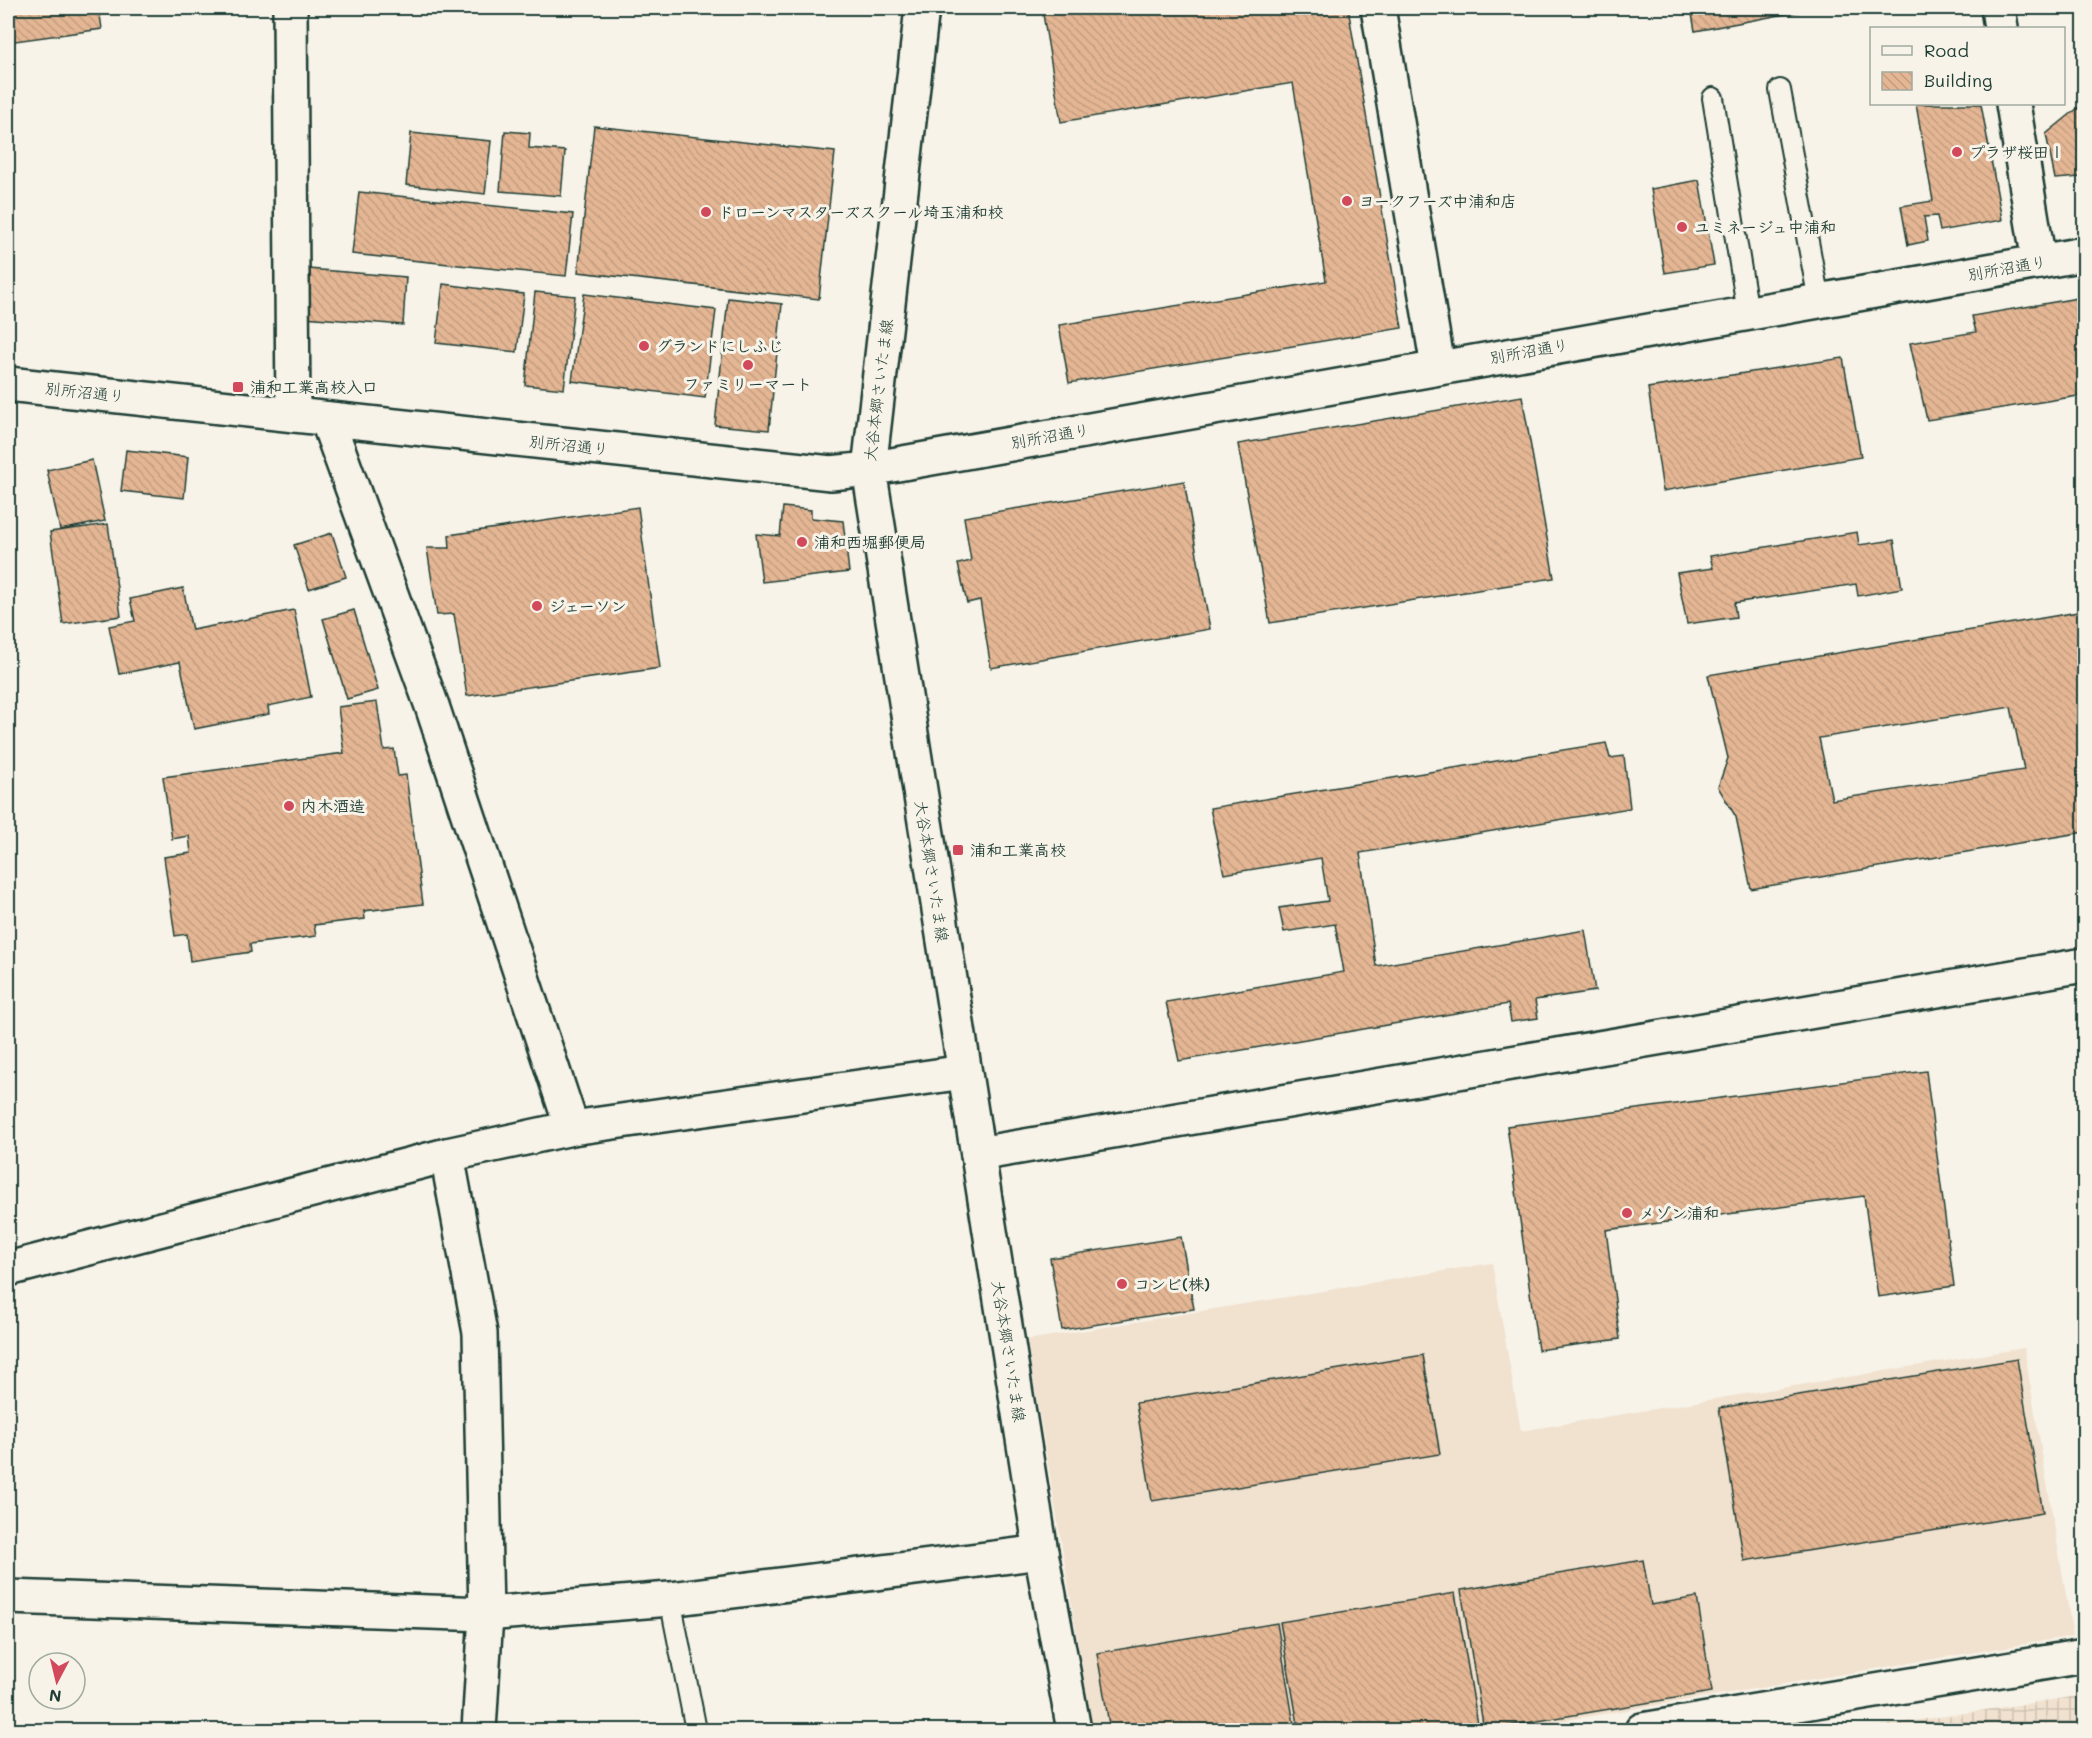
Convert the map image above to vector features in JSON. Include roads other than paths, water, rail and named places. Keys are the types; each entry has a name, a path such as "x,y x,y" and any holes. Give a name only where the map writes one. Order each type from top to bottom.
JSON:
{"street":[{"path":"290,8 293,415"},
{"name":"大谷本郷さいたま線","path":"922,8 868,469 1041,1552 1074,1731"},
{"path":"1378,8 1438,367"},
{"path":"1998,8 2001,27"},
{"path":"2013,105 2039,262"},
{"name":"別所沼通り","path":"8,384 831,473 868,469 2085,254"},
{"path":"327,419 432,706 572,1128"},
{"path":"978,1154 2085,965"},
{"path":"8,1269 447,1155 572,1128 964,1072"},
{"path":"447,1155 480,1333 486,1614 479,1731"},
{"path":"8,1597 486,1614 670,1599 1041,1552"},
{"path":"1641,1731 2085,1656"}],"lane":[{"path":"1780,90 1819,301"},
{"path":"1713,98 1748,313"},
{"path":"670,1599 696,1731"}],"place":[{"name":"プラザ桜田Ⅰ","path":"1957,152"},
{"name":"ヨークフーズ中浦和店","path":"1347,201"},
{"name":"ドローンマスターズスクール埼玉浦和校","path":"706,212"},
{"name":"ユミネージュ中浦和","path":"1682,227"},
{"name":"グランドにしふじ","path":"644,346"},
{"name":"ファミリーマート","path":"748,365"},
{"name":"浦和工業高校入口","path":"238,387"},
{"name":"浦和西堀郵便局","path":"802,542"},
{"name":"ジェーソン","path":"537,606"},
{"name":"内木酒造","path":"289,806"},
{"name":"浦和工業高校","path":"958,850"},
{"name":"メゾン浦和","path":"1627,1213"},
{"name":"コンビ(株)","path":"1122,1284"}]}
